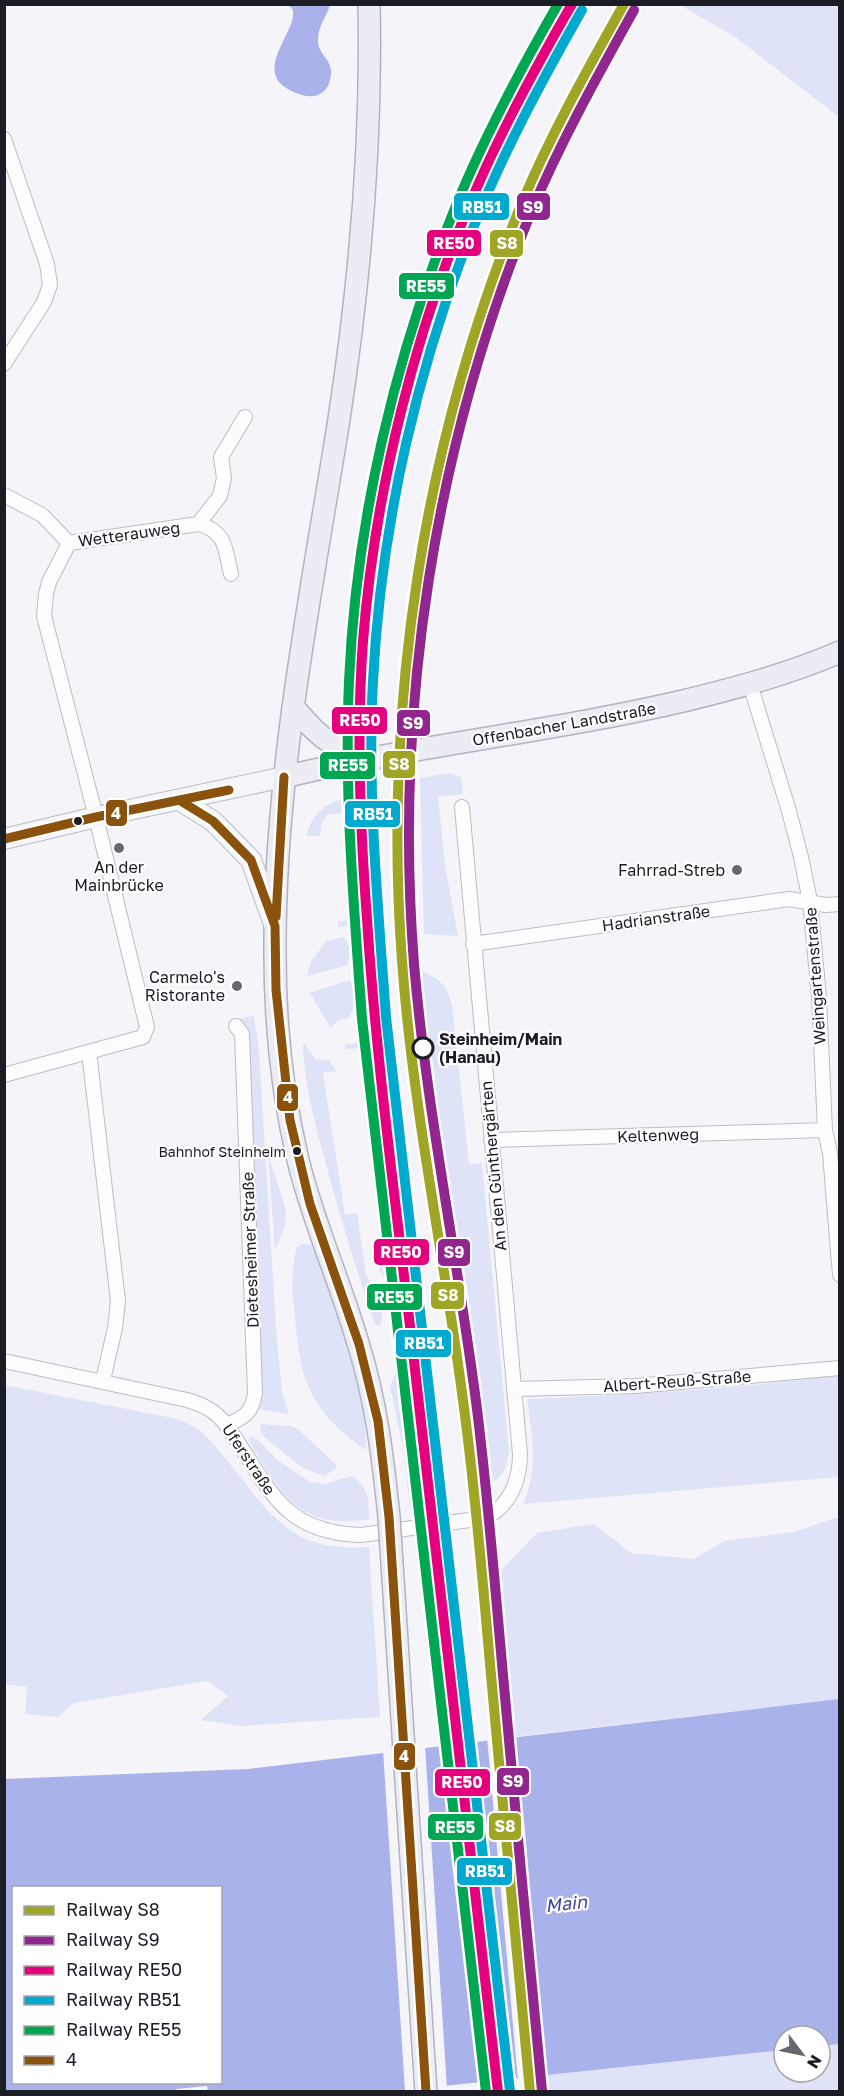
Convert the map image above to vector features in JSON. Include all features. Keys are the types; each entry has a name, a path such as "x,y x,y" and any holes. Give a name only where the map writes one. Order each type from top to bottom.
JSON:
{"main road":[{"path":"369,4 370,98 359,269 339,417 318,534 293,706 284,777 275,926 278,1020 290,1120 310,1204 359,1344 371,1389 382,1447 389,1517 426,2091"},
{"name":"Offenbacher Landstraße","path":"284,777 365,759 616,715 750,684 818,662 840,652"},
{"path":"293,706 311,729 323,739 365,759"},
{"path":"4,838 284,777"},
{"path":"179,800 213,821 251,860 275,926"}],"street":[{"path":"4,139 47,264 50,285 37,315 4,364"},
{"name":"Wetterauweg","path":"198,524 220,496 224,478 221,457 245,417"},
{"name":"Wetterauweg","path":"4,495 42,515 69,543 198,524 211,527 220,537 231,574"},
{"path":"4,1075 143,1037 147,1027 44,616 45,594 49,582 69,543"},
{"name":"Weingartenstraße","path":"750,684 801,857 810,901 819,997 825,1130 830,1153 840,1275"},
{"name":"An den Günthergärten","path":"462,807 520,1454"},
{"name":"Hadrianstraße","path":"473,944 789,900 810,901 826,905 840,904"},
{"name":"Dietesheimer Straße","path":"226,1425 246,1416 252,1408 255,1393 242,1034 236,1026"},
{"path":"89,1052 117,1301 115,1328 103,1380"},
{"name":"Keltenweg","path":"491,1140 825,1130"},
{"name":"Uferstraße","path":"4,1361 103,1380 199,1403 212,1410 226,1425 266,1487 287,1510 296,1518 315,1528 344,1534 362,1535 484,1518 492,1514 509,1497 516,1484 520,1468 520,1454"},
{"name":"Albert-Reuß-Straße","path":"514,1389 635,1386 840,1368"}],"shaded area":[{"path":"680,5 839,5 839,117 735,37"},
{"path":"451,773 461,777 463,794 438,797 445,865 458,936 424,934 420,778"},
{"path":"350,797 356,926 338,927 338,921 349,920 347,813 328,814 321,825 320,836 307,836 312,820 322,809"},
{"path":"344,937 350,948 348,965 307,976 311,962 326,941"},
{"path":"416,969 440,982 450,997 469,1164 482,1163 509,1452 506,1465 499,1478 482,1485 464,1344 466,1339 424,1059"},
{"path":"350,980 354,999 352,1013 349,1018 339,1020 330,1027 310,993"},
{"path":"254,1015 259,1051 276,1329 282,1392 289,1414 258,1409 245,1026 240,1019"},
{"path":"366,1025 400,1297 379,1271 380,1265 390,1263 360,1048 346,1049 345,1045 359,1043 359,1029"},
{"path":"303,1044 315,1059 329,1060 336,1071 323,1073 345,1215 357,1213 366,1275 381,1302 380,1326 376,1325 372,1317 329,1177 310,1101"},
{"path":"268,1153 286,1210 285,1226 275,1250"},
{"path":"302,1244 313,1244 347,1346 361,1400 366,1450 347,1436 320,1408 305,1377 297,1339 292,1281 297,1247"},
{"path":"405,1339 414,1425 406,1432 415,1514 411,1515 403,1447 390,1386 402,1360"},
{"path":"839,1375 839,1477 523,1504 533,1465 527,1399 684,1391"},
{"path":"4,1385 183,1421 208,1438 254,1495 276,1519 288,1528 322,1544 369,1547 380,1717 240,1726 201,1720 228,1696 207,1681 74,1703 58,1717 25,1714 27,1687 5,1684"},
{"path":"261,1424 291,1426 298,1429 336,1465 336,1469 324,1476 303,1468 264,1437 260,1429"},
{"path":"250,1436 259,1441 276,1459 310,1482 325,1484 352,1476 358,1480 367,1494 369,1519 345,1521 326,1519 309,1513 295,1504 271,1477 249,1441"},
{"path":"839,1518 839,1699 512,1737 493,1579 537,1533 594,1524 631,1553 694,1559 724,1541 794,1532"},
{"path":"839,2044 839,2091 541,2091 540,2076 772,2051 772,2084 832,2084 832,2045"}],"water":[{"path":"287,5 330,5 319,30 318,45 331,67 330,82 328,87 318,95 302,95 284,87 276,77 275,65 278,53 293,18 292,8"},
{"name":"Main","path":"839,1699 839,2044 832,2045 832,2024 772,2024 772,2051 405,2090 208,2092 207,2086 176,2089 176,2092 5,2092 5,1779 248,1769"}],"pier":[{"path":"505,1735 538,2079 518,2081 487,1737"},
{"path":"473,1739 510,2082 488,2085 447,1742"},
{"path":"425,1745 447,2089 405,2091 383,1750"}],"rail line":[{"name":"RE55","path":"486,2092 362,1019 349,808 349,681 360,560 370,500 382,440 414,322 455,208 478,155 516,79 558,4"},
{"name":"RE50","path":"498,2092 375,1023 361,815 359,746 361,676 369,584 377,526 388,467 418,351 456,238 478,185 522,93 572,4"},
{"name":"S8","path":"530,2092 472,1474 456,1352 421,1129 407,1017 398,865 399,768 405,672 418,576 435,481 458,388 487,296 532,179 583,78 624,4"},
{"name":"RB51","path":"510,2091 386,1017 374,849 371,765 373,681 384,562 394,503 406,444 437,328 478,216 501,163 582,10"},
{"name":"S9","path":"542,2091 481,1442 427,1075 414,964 409,868 410,772 417,675 429,580 446,485 469,392 498,300 543,184 634,10"}],"transit line":[{"name":"4","path":"276,917 284,777"},
{"name":"4","path":"4,839 96,817 229,790"},
{"name":"4","path":"179,800 213,821 251,860 275,926 276,990 290,1120 310,1204 359,1344 378,1421 389,1517 426,2092"}],"place":[{"name":"An der Mainbrücke","path":"119,848"},
{"name":"Fahrrad-Streb","path":"737,870"},
{"name":"Carmelo's Ristorante","path":"237,986"},
{"name":"Steinheim/Main (Hanau)","path":"423,1048"},
{"name":"Bahnhof Steinheim","path":"297,1151"}]}
